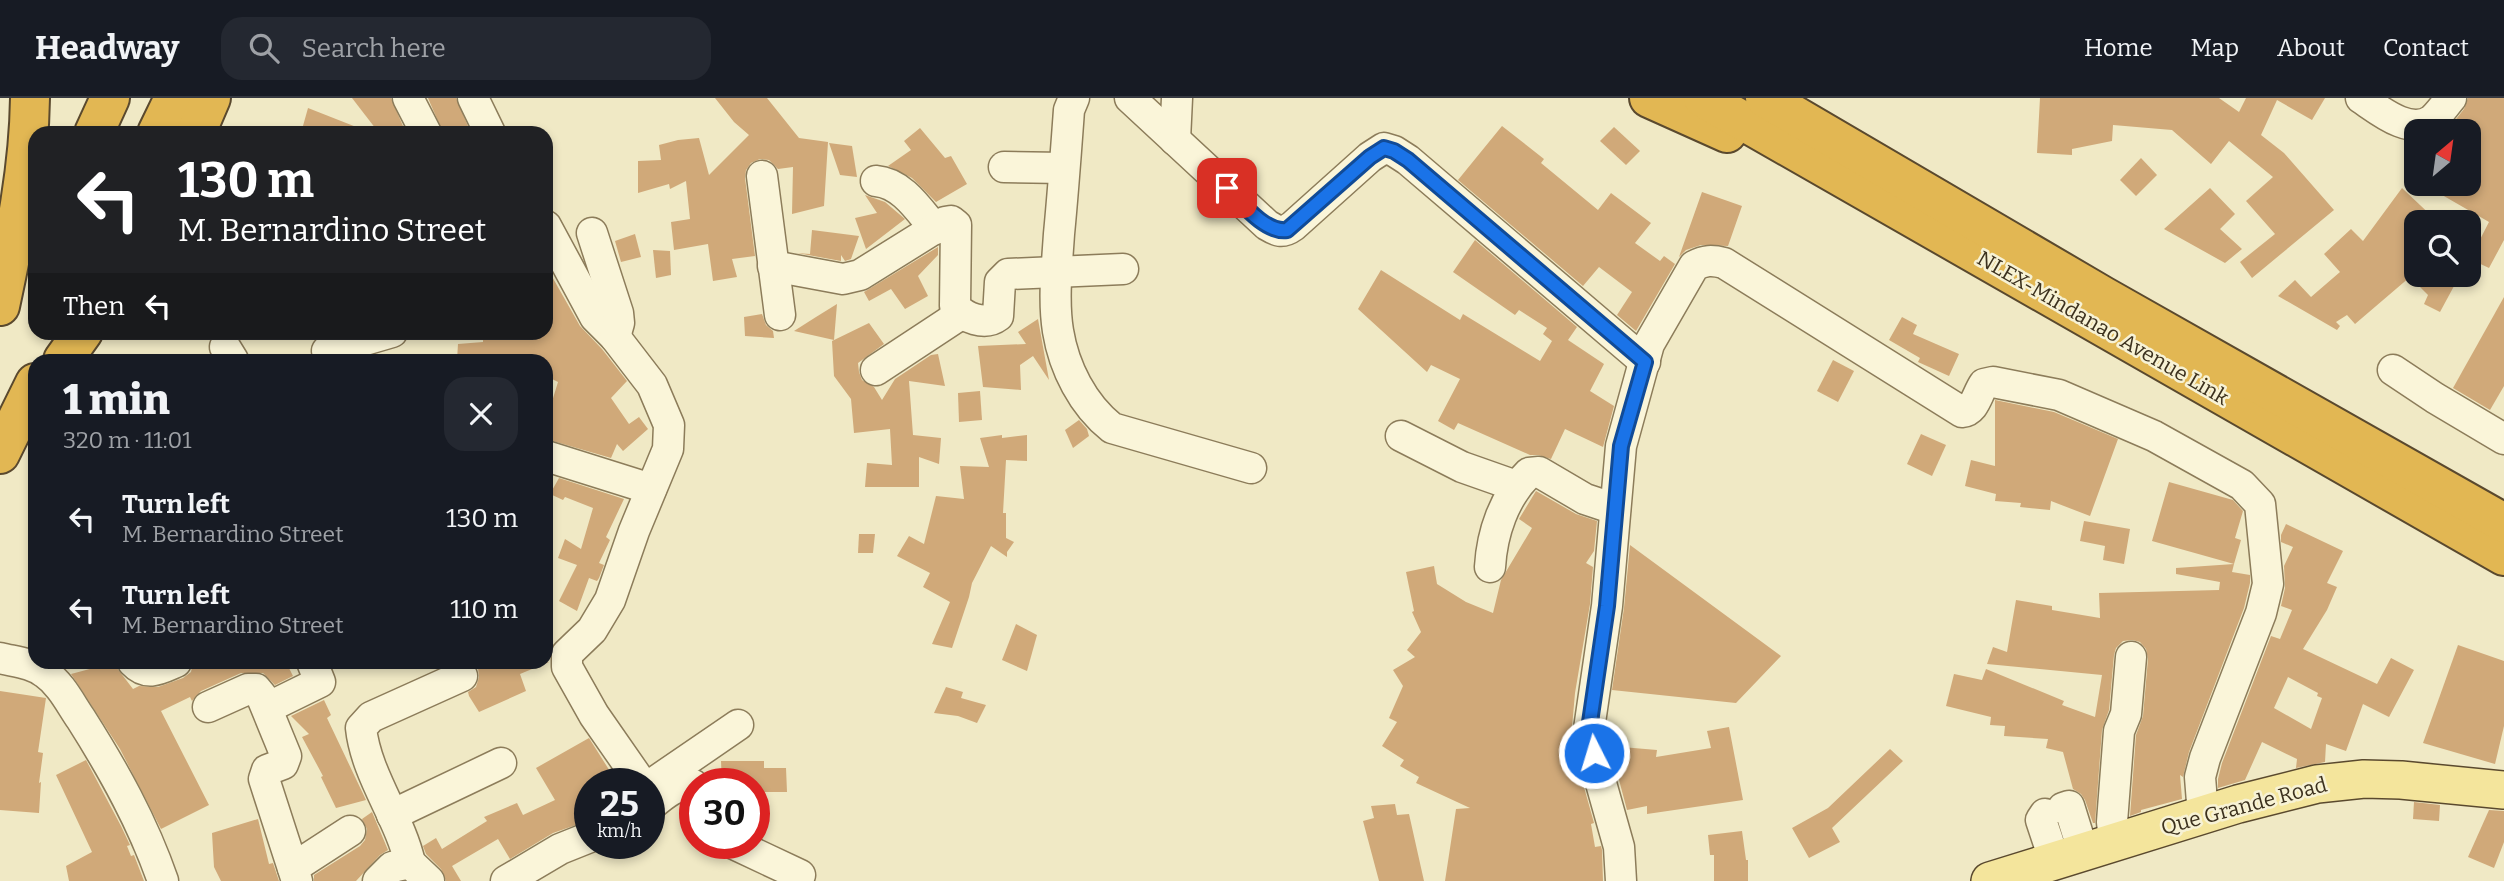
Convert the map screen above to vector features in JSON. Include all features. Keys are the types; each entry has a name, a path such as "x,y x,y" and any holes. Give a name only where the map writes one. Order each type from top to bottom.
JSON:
{"highway":[{"path":"29,126 30,98"},
{"path":"97,126 110,98"},
{"path":"1649,98 1900,211"},
{"name":"NLEX-Mindanao Avenue Link","path":"1703,98 2504,556"},
{"name":"NLEX-Mindanao Avenue Link","path":"1765,98 2103,296 2504,523"},
{"path":"170,126 200,109"},
{"path":"0,306 24,184 28,147"},
{"path":"0,331 28,272"},
{"path":"6,443 28,397"},
{"path":"6,443 28,410"}],"main road":[{"name":"Que Grande Road","path":"1998,880 2203,815 2318,784 2364,779 2401,780 2504,790"}],"street":[{"path":"408,98 422,126"},
{"path":"473,98 487,126"},
{"path":"1074,98 1069,110 1056,271 1058,331 1070,372 1084,400 1097,416 1112,428 1251,468"},
{"path":"1130,98 1266,225 1277,232 1293,226 1370,157 1384,148 1394,151 1408,160 1645,362"},
{"path":"1175,140 1177,98"},
{"path":"2361,98 2387,115 2410,125 2422,125 2432,119 2451,98"},
{"path":"1004,167 1065,168"},
{"path":"762,176 780,315"},
{"path":"876,181 884,182 901,192 935,229"},
{"path":"774,266 843,279 860,275 945,222 951,221 956,225 955,306 961,314 973,319 994,319 998,316 1000,282 1008,274 1123,270"},
{"path":"592,233 618,313 619,323 615,337"},
{"path":"553,239 595,317 615,337 652,385 669,425 668,449 610,600 592,631 575,645 567,654 566,660 567,667 594,715 630,768"},
{"path":"1621,881 1619,847 1589,729 1607,606 1621,446 1654,332 1694,266 1703,261 1724,263 1962,412 1968,412 1972,407 1984,384 1993,382 2059,395 2179,449 2242,485 2260,504 2268,584 2261,613 2205,758 2200,778 2203,815"},
{"path":"876,370 961,314"},
{"path":"321,348 356,340"},
{"path":"2393,370 2504,439"},
{"path":"1401,436 1462,467 1516,486"},
{"path":"553,458 651,489"},
{"path":"1490,567 1491,543 1516,486 1529,472 1539,472 1585,499 1615,509"},
{"path":"2054,811 2041,820 2084,851 2112,822 2119,731 2126,714 2131,657"},
{"path":"0,658 28,664"},
{"path":"39,669 62,691 109,764 152,850 163,881"},
{"path":"267,708 320,682 317,669"},
{"path":"420,872 392,815 365,749 361,728 372,717 462,676"},
{"path":"208,707 248,689 256,689 267,708 286,755 283,764 267,771 264,779 295,875 349,831"},
{"path":"665,782 738,725"},
{"path":"392,815 501,763"},
{"path":"506,881 574,843"},
{"path":"766,859 800,875"},
{"path":"378,881 392,867 420,872"}],"building":[{"path":"352,98 391,98 403,126 374,126"},
{"path":"428,98 456,98 468,126 440,126"},
{"path":"715,98 767,98 799,138 828,142 824,206 792,214 793,167 778,169 769,160 760,159 751,163 745,178 755,256 732,259 737,277 713,281 708,244 674,250 671,222 690,219 686,181 670,189 669,184 638,193 638,161 661,160 659,145 699,138 709,175 749,135 734,122"},
{"path":"2040,98 2219,98 2239,112 2246,98 2325,98 2312,120 2277,100 2261,135 2284,153 2334,210 2252,278 2240,262 2275,234 2246,201 2273,177 2229,141 2211,164 2172,130 2113,125 2112,141 2072,149 2072,155 2037,153"},
{"path":"2468,98 2504,98 2504,240 2489,268 2481,264 2481,238 2489,222 2481,217 2481,210 2468,210 2444,196 2482,196 2482,119 2456,119"},
{"path":"308,108 354,126 303,126"},
{"path":"1502,126 1544,159 1541,163 1598,210 1611,193 1651,223 1635,243 1660,261 1664,256 1675,264 1636,331 1617,315 1632,292 1599,267 1583,286 1458,180"},
{"path":"1614,127 1640,151 1626,165 1600,141"},
{"path":"920,128 945,158 951,156 967,184 936,202 912,178 888,166 911,150 904,141"},
{"path":"829,143 852,146 857,177 840,175"},
{"path":"2141,158 2157,175 2136,196 2120,180"},
{"path":"2210,188 2235,214 2220,229 2242,249 2225,263 2164,229"},
{"path":"2402,188 2404,196 2410,196 2425,210 2404,210 2404,282 2355,324 2347,315 2336,322 2340,326 2337,330 2278,296 2295,280 2311,297 2340,272 2324,254 2351,229 2363,241"},
{"path":"1702,192 1742,206 1728,246 1701,245 1686,250 1679,257"},
{"path":"865,195 885,202 905,219 866,249 855,218 877,213"},
{"path":"812,230 859,236 851,259 845,261 841,255 841,261 797,253 810,254"},
{"path":"635,234 641,257 621,262 615,241"},
{"path":"1475,240 1577,327 1568,340 1604,364 1590,391 1614,406 1603,447 1565,429 1551,459 1530,455 1458,423 1454,430 1438,421 1460,379 1431,365 1427,372 1358,309 1381,270 1460,320 1463,314 1540,361 1552,341 1543,334 1547,328 1519,310 1515,315 1453,272"},
{"path":"938,247 938,255 918,276 928,296 905,309 891,289 869,301 864,292"},
{"path":"653,250 670,251 671,275 656,278"},
{"path":"553,278 580,326 627,381 611,398 629,424 639,417 648,429 623,451 617,444 611,458 553,441 553,398 558,382 553,380 553,354 457,354 458,344 553,340"},
{"path":"2420,287 2454,287 2440,312 2424,304 2428,295"},
{"path":"2504,297 2504,386 2490,410 2453,388"},
{"path":"837,304 834,340 794,331 816,317"},
{"path":"762,314 766,325 773,331 774,338 745,336 744,317"},
{"path":"1902,317 1917,325 1913,334 1959,354 1949,376 1918,362 1920,358 1889,340"},
{"path":"1038,319 1049,380 1033,356 1020,365 1021,390 983,387 978,346 1026,344 1018,332"},
{"path":"869,323 884,344 858,363 859,372 862,380 874,387 882,400 895,379 931,355 938,354 945,386 909,381 913,435 941,438 939,464 919,457 919,487 865,487 867,463 892,465 890,429 854,433 851,399 834,376 832,341"},
{"path":"1833,360 1854,371 1838,402 1817,391"},
{"path":"980,391 982,420 959,422 958,393"},
{"path":"1995,400 2054,412 2118,439 2090,516 2051,501 2050,510 2020,507 2021,503 1995,501 1996,494 1965,486 1971,460 1995,466"},
{"path":"1079,420 1089,436 1073,448 1065,430"},
{"path":"1921,434 1946,445 1932,476 1907,464"},
{"path":"1002,435 1002,438 1027,435 1027,461 1006,460 1003,513 1006,513 1006,538 1014,542 1007,552 1007,557 991,546 972,583 952,648 932,644 950,602 923,587 930,573 897,556 909,536 924,544 936,496 964,499 960,466 989,467 980,438"},
{"path":"559,478 624,499 606,537 610,540 599,563 604,565 599,578 597,581 589,578 577,611 559,601 577,565 558,558 565,539 581,549 593,508 553,495 553,489"},
{"path":"2169,482 2233,500 2243,511 2235,538 2241,540 2234,564 2152,541"},
{"path":"1536,491 1576,514 1597,521 1594,551 1586,563 1593,567 1590,604 1572,727 1594,823 1591,824 1595,847 1601,846 1602,850 1603,881 1445,881 1456,809 1470,808 1416,783 1419,777 1400,766 1404,760 1382,746 1397,722 1389,718 1403,686 1393,670 1415,657 1407,650 1421,632 1412,612 1414,611 1406,572 1434,566 1437,584 1466,602 1493,613 1501,580 1532,528 1519,519"},
{"path":"2084,521 2130,529 2124,564 2103,560 2105,546 2080,541"},
{"path":"2286,524 2343,551 2327,583 2337,587 2327,610 2303,649 2377,684 2391,658 2414,670 2389,717 2363,704 2346,751 2326,744 2325,762 2296,768 2297,759 2262,742 2245,780 2218,788 2222,763 2271,636 2280,639 2292,610 2281,606 2285,588 2284,566 2293,547 2281,542","holes":["2288,677 2318,693 2317,696 2322,698 2311,729 2274,708"]},
{"path":"859,534 875,534 873,553 858,553"},
{"path":"1630,545 1781,656 1736,703 1612,690"},
{"path":"2234,564 2232,572 2250,575 2250,583 2244,608 2189,752 2183,777 2180,775 2182,799 2141,810 2130,816 2136,735 2143,716 2148,659 2146,649 2140,642 2123,641 2116,648 2114,655 2109,710 2102,730 2095,823 2085,800 2073,789 2063,752 2046,748 2048,739 2004,736 2005,726 1990,725 1991,717 1946,706 1954,674 1982,680 1986,669 2064,701 2062,705 2095,717 2102,675 1987,664 1993,647 2007,652 2016,600 2052,606 2052,610 2100,618 2099,593 2219,590 2220,582 2176,574 2176,568"},
{"path":"1016,624 1037,635 1027,671 1002,660"},
{"path":"2458,645 2504,661 2504,726 2495,764 2423,743"},
{"path":"90,669 118,669 133,689 139,686 158,687 183,678 192,669 290,669 293,676 275,685 263,673 241,673 201,691 192,701 190,697 161,711 209,805 161,829 120,749 71,674"},
{"path":"478,669 532,669 520,674 526,691 479,712 468,692 476,687"},
{"path":"946,687 963,692 961,698 986,705 977,723 958,716 934,713"},
{"path":"0,691 46,698 38,752 43,753 39,813 0,810"},
{"path":"324,700 331,715 327,718 366,800 336,808 302,737 309,734 291,716"},
{"path":"1729,727 1743,800 1647,814 1647,806 1627,810 1610,746 1657,750 1656,757 1711,748 1707,731"},
{"path":"589,738 608,768 574,768 574,826 553,833 510,859 498,839 452,866 461,881 446,881 441,869 426,854 423,846 436,838 442,849 487,821 484,817 517,803 523,815 555,800 536,768"},
{"path":"1890,749 1903,761 1832,828 1840,842 1809,858 1792,828 1828,808"},
{"path":"86,760 121,826 130,845 127,846 131,856 134,855 144,881 69,881 66,866 92,852 56,775"},
{"path":"721,761 764,761 764,768 721,768"},
{"path":"770,768 786,768 787,792 770,792"},
{"path":"2414,802 2440,805 2439,821 2413,819"},
{"path":"1395,804 1397,815 1409,814 1424,881 1379,881 1363,821 1374,818 1371,806"},
{"path":"2489,810 2504,811 2504,842 2494,868 2468,857"},
{"path":"372,812 388,850 356,881 314,881 314,875 360,846 365,840 367,829 362,819"},
{"path":"258,819 269,864 273,863 279,881 221,881 214,867 212,833"},
{"path":"1742,831 1748,860 1748,881 1714,881 1714,855 1710,855 1708,835"}],"route":[{"path":"1227,188 1266,225 1277,232 1287,230 1370,157 1384,148 1394,151 1408,160 1645,362 1621,446 1607,606 1589,729 1594,753"}]}
